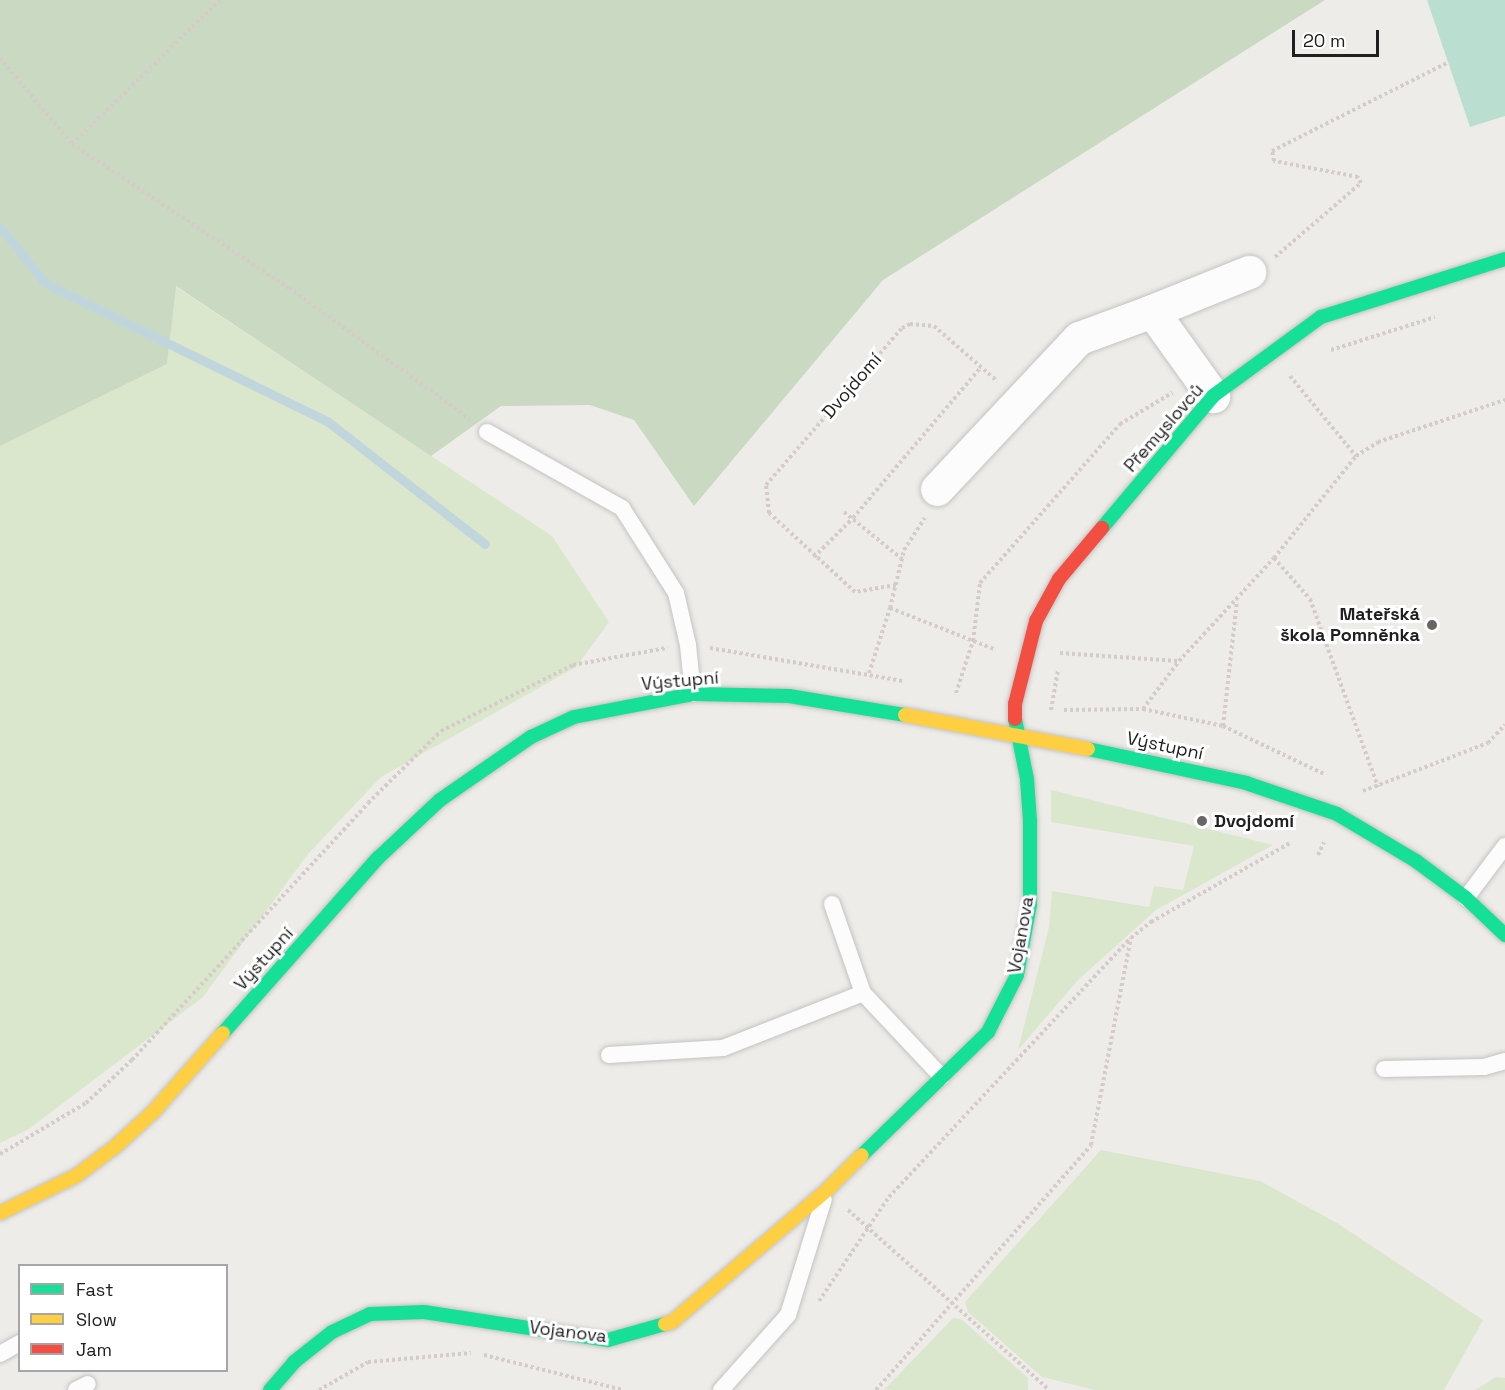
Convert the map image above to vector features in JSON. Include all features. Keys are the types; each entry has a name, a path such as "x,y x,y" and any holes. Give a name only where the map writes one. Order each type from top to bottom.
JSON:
{"street":[{"name":"Přemyslovců","path":"1015,734 1015,704 1027,652 1036,621 1059,579 1206,387 1321,317 1505,259"},
{"path":"937,489 1079,338 1249,272"},
{"path":"1152,311 1206,387"},
{"name":"Výstupní","path":"0,1213 76,1176 124,1139 153,1111 378,858 440,800 477,772 531,737 574,717 693,694 789,696 1015,734 1246,783 1337,814 1416,861 1466,898 1505,935"},
{"name":"Vojanova","path":"270,1390 294,1362 332,1332 370,1314 424,1312 608,1340 672,1322 827,1190 988,1032 1017,975 1030,904 1027,779 1015,734"}],"lane":[{"path":"487,432 622,508 676,593 688,645 693,694"},
{"path":"1466,898 1505,846"},
{"path":"832,903 863,993 942,1077"},
{"path":"609,1055 723,1048 863,993"},
{"path":"1384,1069 1484,1067 1505,1060"},
{"path":"721,1390 788,1315 827,1190"},
{"path":"0,1354 18,1344"}],"path":[{"path":"72,144 220,0"},
{"path":"0,58 72,144 289,288 487,432"},
{"path":"1249,272 1260,269 1361,183 1358,177 1274,161 1272,151 1449,62"},
{"path":"1326,352 1438,316"},
{"name":"Dvojdomí","path":"896,585 855,592 814,557 769,513 766,485 902,328 910,324 934,326 1020,401"},
{"path":"1282,366 1356,456"},
{"path":"814,557 853,518 981,367"},
{"path":"956,694 974,641 980,583 1120,424 1206,387"},
{"path":"1143,710 1179,661 1274,558 1356,456 1378,442 1505,400"},
{"path":"869,673 890,608 904,550 935,502 937,489"},
{"path":"844,512 902,559"},
{"path":"1274,558 1310,599 1378,787"},
{"path":"1223,726 1237,600"},
{"path":"890,608 1002,652"},
{"path":"1065,644 1050,711 1143,710 1223,726 1331,777"},
{"path":"1051,652 1179,661"},
{"path":"1356,789 1363,792 1378,787 1488,743 1505,725"},
{"path":"1318,855 1325,840"},
{"path":"815,1306 889,1197 1131,938 1151,921 1292,842"},
{"path":"876,1390 1091,1145 1131,938"},
{"path":"827,1190 1049,1390"},
{"path":"319,1390 368,1362 472,1352 623,1390"}],"green space":[{"path":"0,0 1325,0 883,280 694,506 634,420 590,405 501,406 431,456 176,286 167,364 0,446"},
{"path":"1427,0 1505,0 1505,116 1470,127"},
{"path":"175,286 552,536 609,622 576,667 381,777 308,854 203,997 29,1129 0,1143 0,446 167,364"},
{"path":"1051,790 1273,845 1156,910 1078,980 1018,1050 1049,927 1052,891 1149,907 1154,886 1183,890 1194,846 1051,822"},
{"path":"1101,1150 1260,1181 1337,1223 1483,1320 1444,1390 1095,1390 1042,1377 968,1312 965,1302"},
{"path":"953,1318 961,1319 1028,1378 1028,1390 884,1390"},
{"path":"1496,1377 1505,1378 1505,1390 1475,1390"}],"waterway":[{"path":"0,227 45,283 327,421 485,544"}],"traffic: fast":[{"path":"1102,528 1213,396 1321,317 1505,259"},
{"path":"223,1033 378,858 440,800 531,737 574,717 693,694 789,696 905,715"},
{"path":"862,1155 988,1032 1017,975 1030,904 1030,821 1027,779 1015,719"},
{"path":"1088,749 1246,783 1337,814 1416,861 1466,898 1505,935"},
{"path":"270,1390 294,1362 332,1332 370,1314 424,1312 608,1340 665,1324"}],"traffic: slow":[{"path":"905,715 1088,749"},
{"path":"0,1213 76,1176 116,1146 154,1111 223,1033"},
{"path":"665,1324 672,1322 827,1190 862,1155"}],"traffic: jam":[{"path":"1015,719 1015,704 1036,621 1059,579 1102,528"}],"place":[{"name":"Mateřská škola Pomněnka","path":"1432,625"},
{"name":"Dvojdomí","path":"1202,821"}]}
